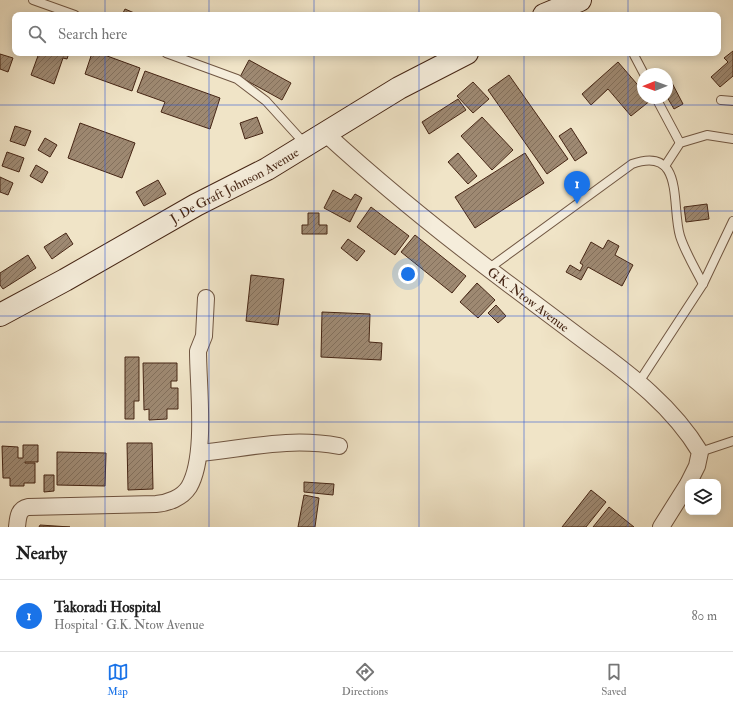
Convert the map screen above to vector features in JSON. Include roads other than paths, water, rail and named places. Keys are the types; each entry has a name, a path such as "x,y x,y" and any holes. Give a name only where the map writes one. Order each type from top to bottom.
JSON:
{"street":[{"path":"551,12 580,0"},
{"name":"J. De Graft Johnson Avenue","path":"0,315 306,145 399,88 461,56"},
{"name":"G.K. Ntow Avenue","path":"325,133 376,179 488,269 639,382 674,417 700,452"},
{"path":"17,527 19,512 22,508 168,503 181,496 189,487 195,474 200,453 198,351 204,336 206,298"},
{"path":"200,453 229,450 261,444 315,442 339,446"},
{"path":"691,479 697,466 700,452"},
{"path":"661,527 685,489"}],"lane":[{"path":"33,0 66,12"},
{"path":"174,56 237,79 266,101 306,145"},
{"path":"634,56 641,68"},
{"path":"721,100 733,102"},
{"path":"659,104 680,143"},
{"path":"665,166 680,143 707,135 733,139"},
{"path":"488,269 632,164 645,159 654,160 665,166 674,182 680,236 702,284"},
{"path":"639,382 702,284 733,221"},
{"path":"700,452 733,441"}],"place":[{"name":"Takoradi Hospital","path":"577,204"}]}
